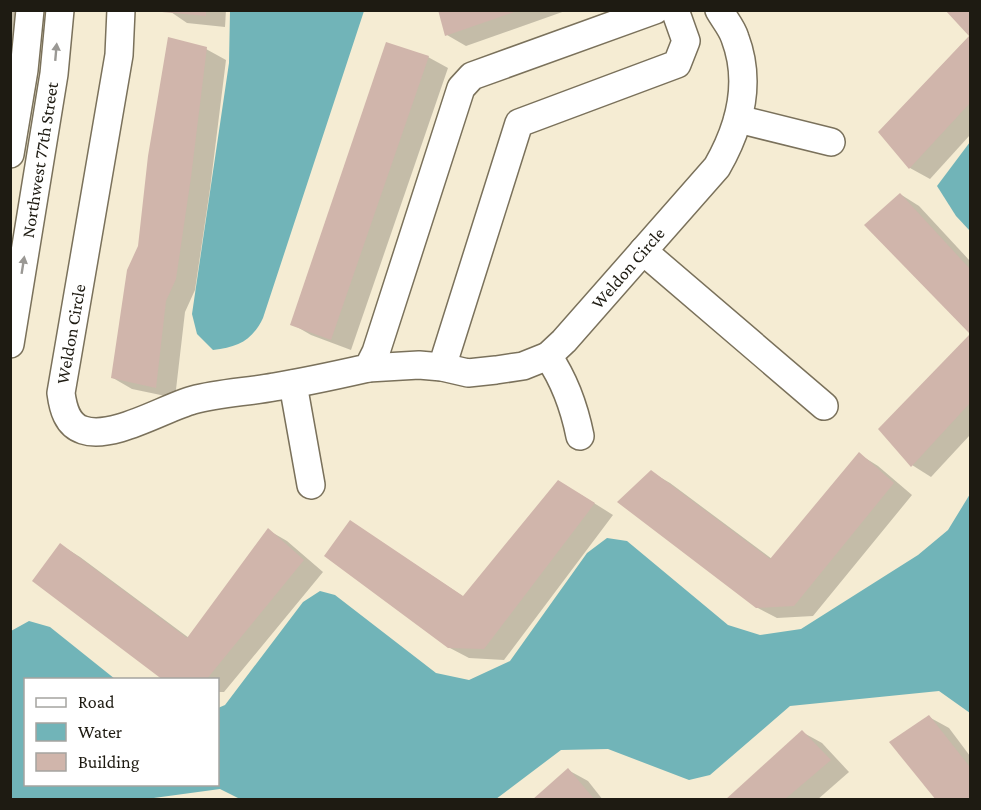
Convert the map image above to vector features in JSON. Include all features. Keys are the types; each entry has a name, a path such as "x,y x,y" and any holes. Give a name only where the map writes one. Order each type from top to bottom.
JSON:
{"street":[{"name":"Northwest 77th Street","path":"10,154 24,70 30,10"},
{"name":"Northwest 77th Street","path":"10,344 54,74 60,10"},
{"name":"Weldon Circle","path":"121,10 119,55 61,393 64,410 70,421 83,430 101,431 134,424 193,400 293,384 368,368 419,365 468,373 523,366 548,356 564,341 717,166 731,144 742,108 743,82 735,36 718,10"},
{"path":"368,368 376,352 461,88 472,76 656,10"},
{"path":"442,367 519,123 677,64 686,42 675,10"},
{"path":"738,119 831,142"},
{"path":"643,251 824,406"},
{"path":"548,356 566,387 576,415 580,436"},
{"path":"293,384 311,485"}],"water":[{"path":"230,11 364,11 263,318 254,332 243,342 213,350 197,334 192,314 229,63"},
{"path":"970,142 970,231 956,216 937,186"},
{"path":"970,494 970,713 939,691 790,706 710,775 689,780 608,749 561,750 496,799 242,800 220,789 139,800 11,799 11,631 29,621 50,627 114,678 24,678 24,786 219,786 219,708 225,705 303,602 320,591 335,595 436,673 469,680 510,661 587,553 607,538 627,541 728,625 760,635 801,629 918,555 948,530"}],"building":[{"path":"162,10 206,10 206,16 162,12"},
{"path":"438,10 517,10 517,11 445,36"},
{"path":"945,10 970,10 970,103 909,169 878,132 969,36"},
{"path":"168,37 207,47 176,279 166,301 156,388 111,378 127,270 138,246 148,156"},
{"path":"386,42 429,56 331,340 290,325"},
{"path":"900,193 970,269 970,334 864,225"},
{"path":"970,334 970,403 911,467 878,429"},
{"path":"859,452 894,483 794,606 756,608 617,502 651,470 770,559"},
{"path":"558,480 595,503 484,649 448,648 324,556 350,520 463,596"},
{"path":"268,528 304,560 208,678 160,678 32,581 60,543 187,638"},
{"path":"929,715 970,767 970,800 936,800 889,742"},
{"path":"802,730 831,760 784,800 725,800"},
{"path":"568,768 595,800 532,800"}]}
